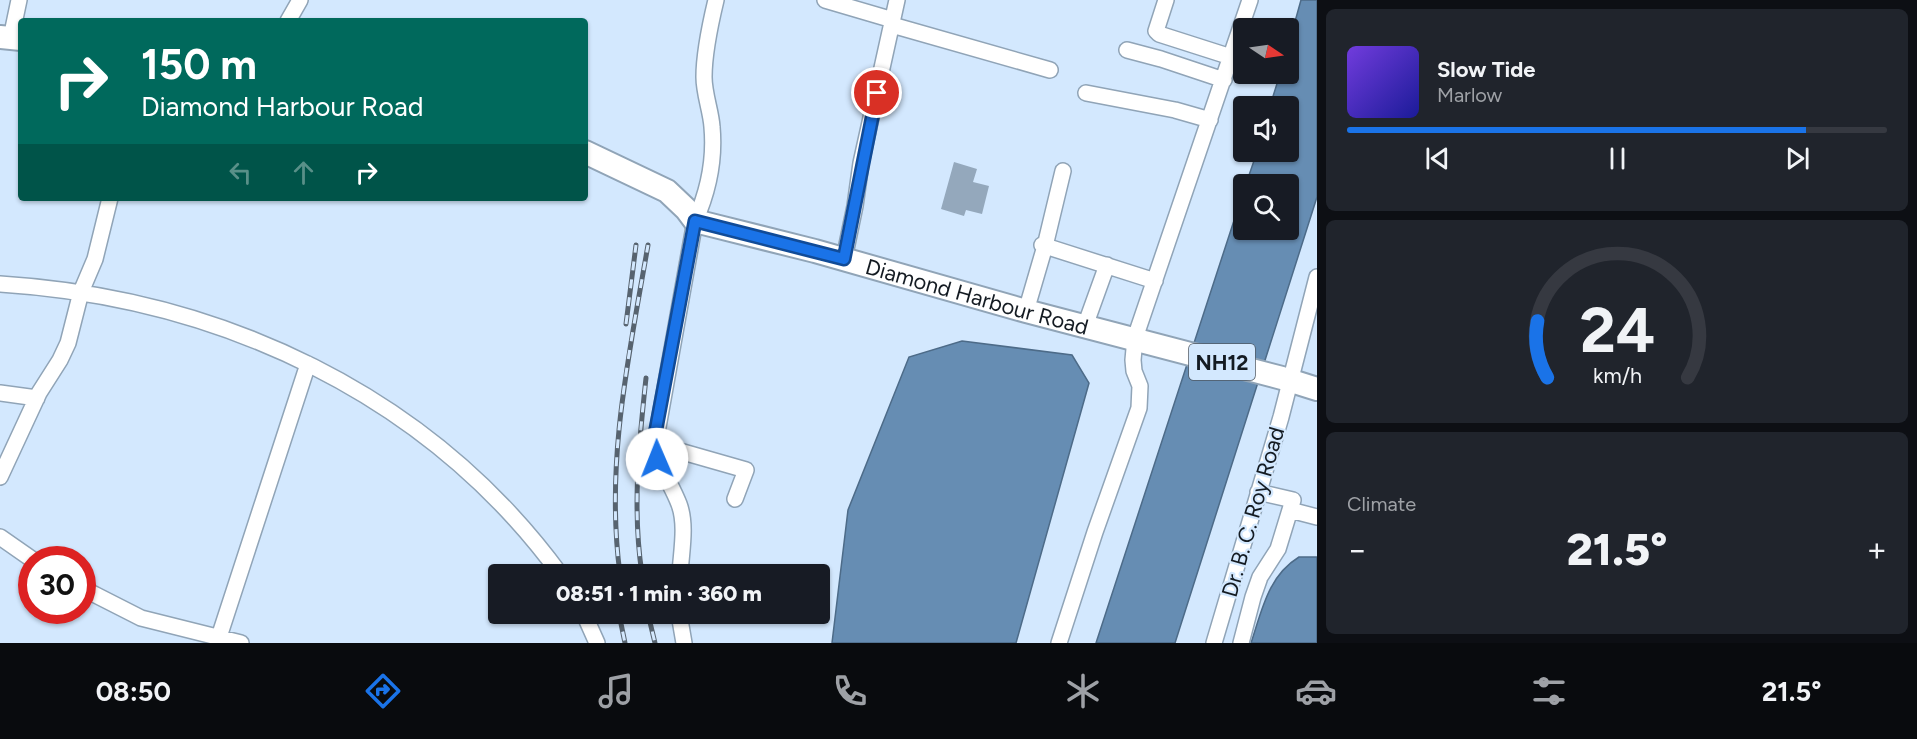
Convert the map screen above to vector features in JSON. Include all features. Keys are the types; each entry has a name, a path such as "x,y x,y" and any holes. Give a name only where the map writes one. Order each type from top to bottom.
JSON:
{"highway":[{"path":"588,153 667,191 695,221"},
{"name":"Diamond Harbour Road","path":"695,221 844,259 1026,311 1135,338 1317,389"}],"street":[{"path":"10,38 19,0"},
{"path":"290,18 300,0"},
{"path":"680,564 682,520 680,505 657,459 655,444 695,221 706,195 710,177 712,126 704,79 705,59 716,0"},
{"path":"825,0 1050,70"},
{"path":"844,259 861,163 897,0"},
{"path":"1166,0 1156,31 1159,34 1231,57"},
{"path":"1059,643 1138,408 1140,386 1133,360 1135,338 1250,0"},
{"path":"1127,50 1172,62 1224,80"},
{"path":"1086,93 1166,108 1210,120"},
{"path":"1026,311 1063,171"},
{"path":"0,477 37,398 68,343 109,201"},
{"path":"1043,246 1155,281"},
{"path":"1085,326 1107,265"},
{"name":"Dr. B. C. Roy Road","path":"1214,643 1258,492 1286,379 1317,277"},
{"path":"0,284 81,292 143,304 224,329 308,364 369,396 448,453 518,522 552,564"},
{"path":"219,637 308,364"},
{"path":"0,393 37,398"},
{"path":"655,444 746,470 735,498"},
{"path":"1258,492 1317,517"},
{"path":"1241,643 1260,577 1278,549 1292,505"},
{"path":"0,537 18,550"},
{"path":"96,595 141,618 240,643"},
{"path":"588,624 597,643"},
{"path":"681,624 684,643"}],"water":[{"path":"1301,0 1317,0 1317,197 1175,643 1096,643 1233,224 1233,240 1299,240 1299,174 1249,174 1254,162 1299,162 1299,96 1273,96 1277,84 1299,84 1299,18 1296,18"},
{"path":"962,341 1072,355 1089,383 1016,643 832,643 848,510 909,357"},
{"path":"1299,557 1317,557 1317,643 1251,643 1273,584 1288,565"}],"building":[{"path":"954,162 977,169 973,182 989,186 982,214 966,210 964,216 941,209"}],"railway":[{"path":"626,324 636,245"},
{"path":"619,564 615,491 617,450 627,368 648,245"},
{"path":"641,564 637,501 646,378"},
{"path":"621,624 625,643"},
{"path":"650,624 655,643"}],"route":[{"path":"657,459 656,429 695,221 844,259 861,163 877,93"}]}
